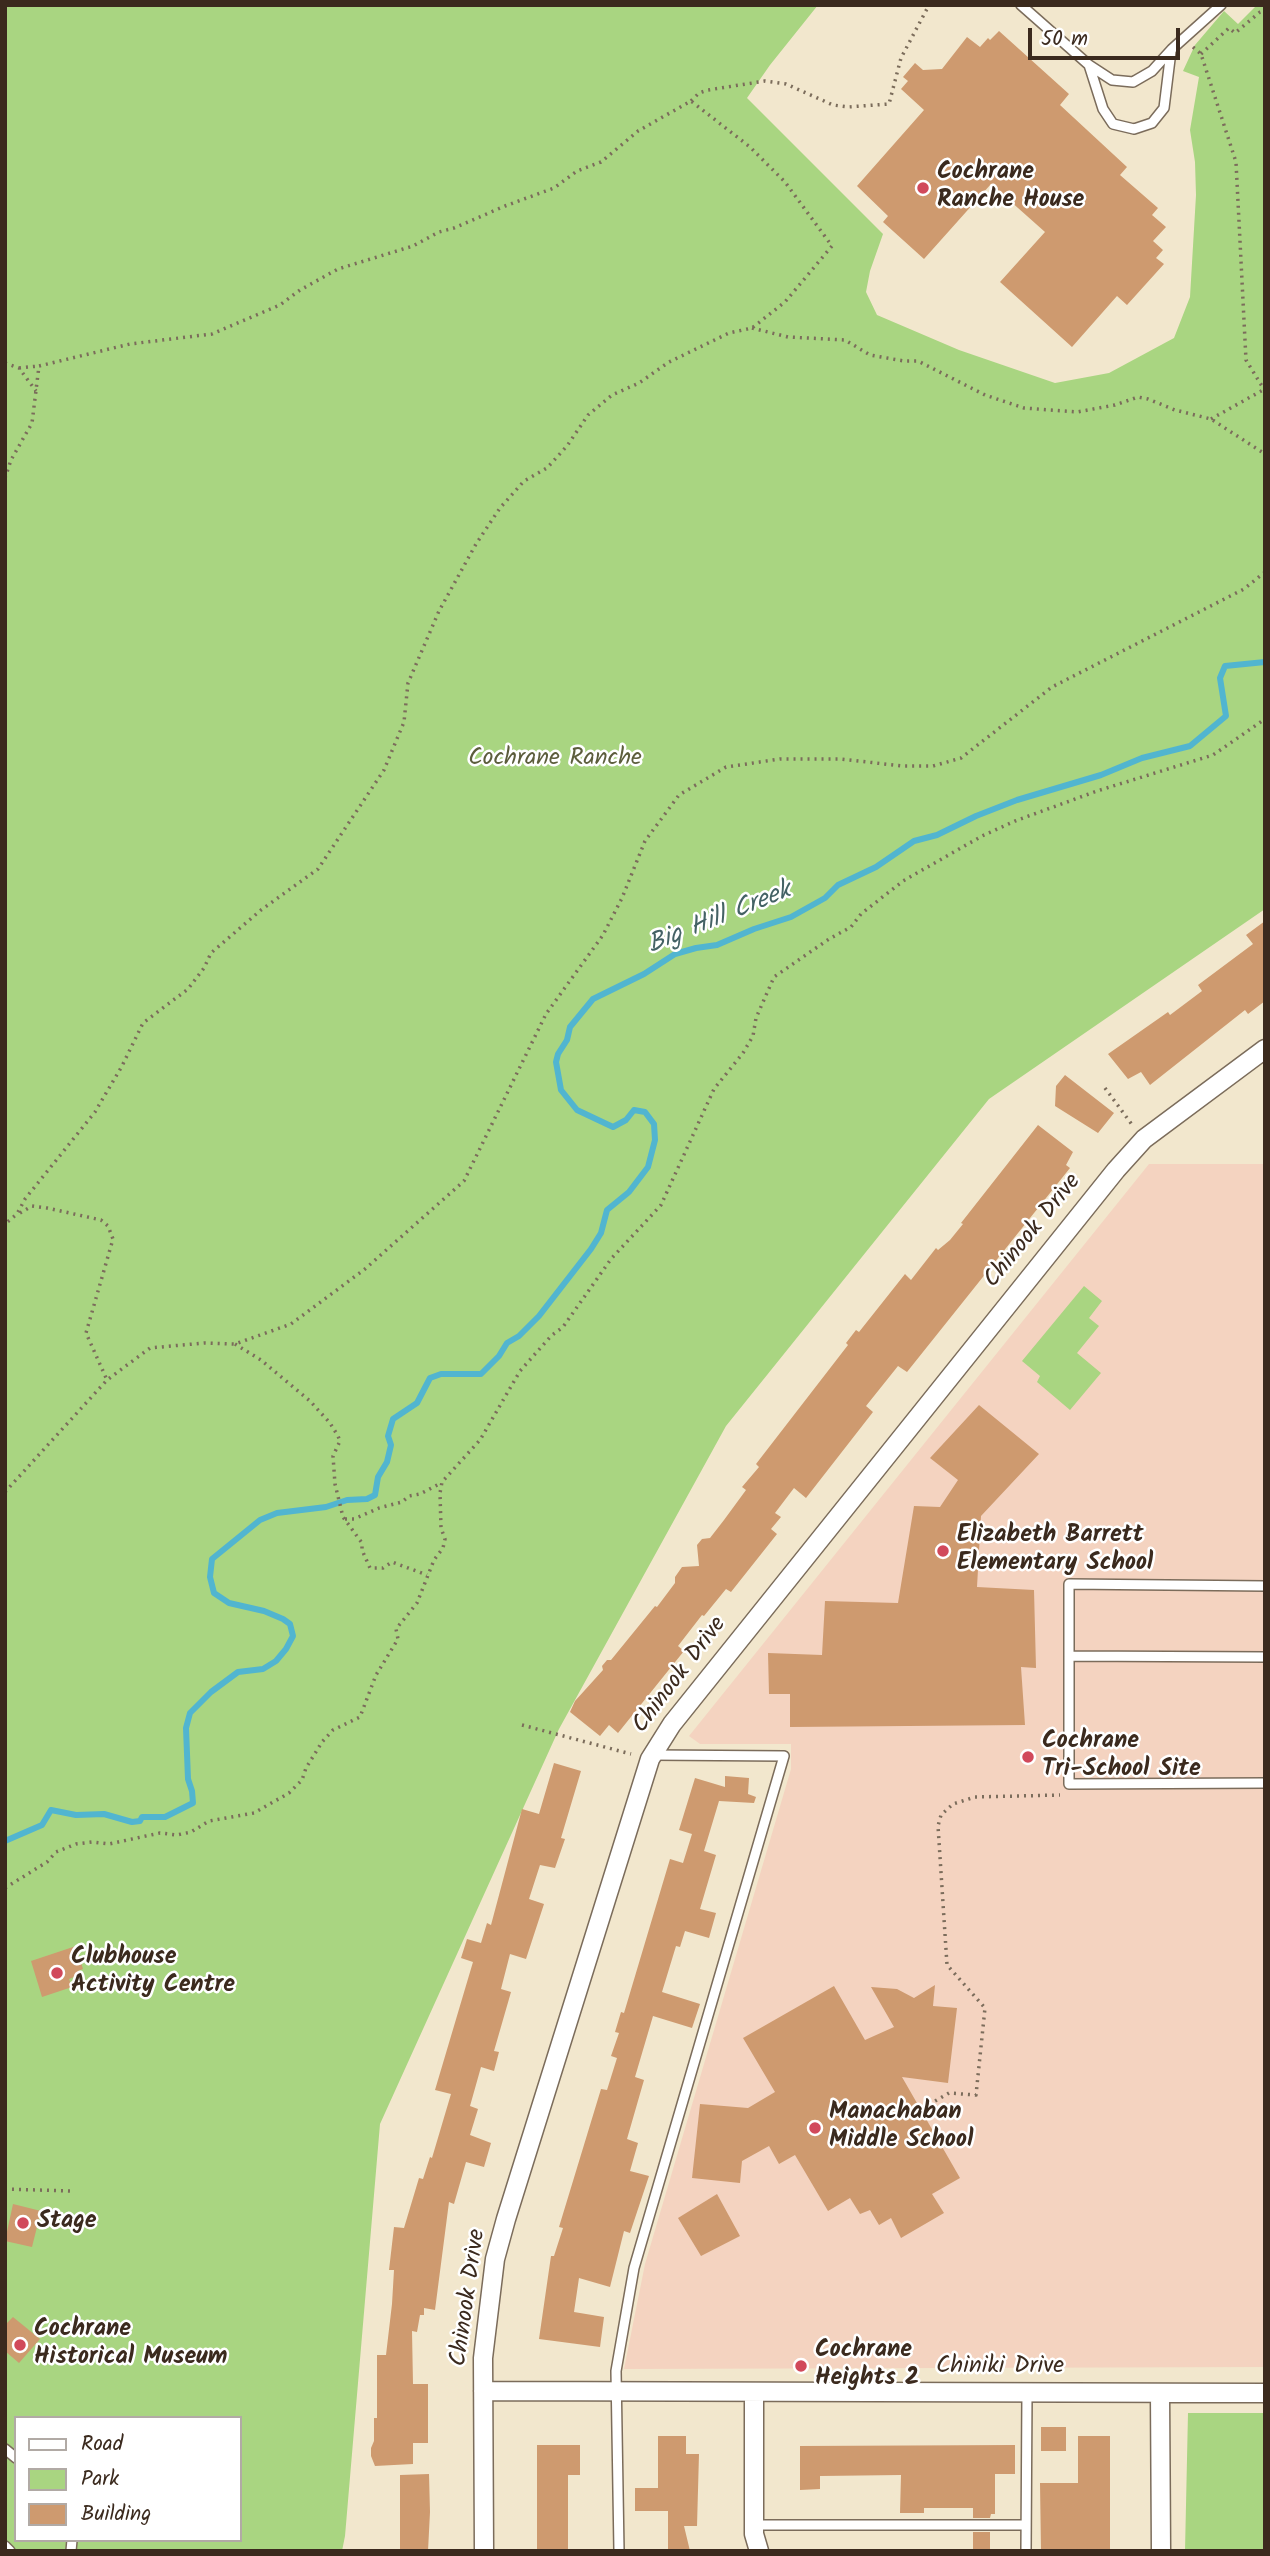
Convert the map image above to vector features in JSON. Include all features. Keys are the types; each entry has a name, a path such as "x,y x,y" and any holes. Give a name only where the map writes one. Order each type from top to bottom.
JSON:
{"street":[{"name":"Chinook Drive","path":"484,2551 485,2340 500,2239 645,1770 643,1754 680,1713 1115,1170 1144,1139 1265,1049"},
{"name":"Chiniki Drive","path":"483,2391 1265,2393"},
{"path":"754,2392 754,2525 759,2551"},
{"path":"1160,2393 1161,2551"}],"lane":[{"path":"1021,5 1089,65 1112,80 1133,82 1152,71 1221,5"},
{"path":"1089,65 1103,109 1112,124 1134,129 1152,123 1164,107 1172,49"},
{"path":"1265,1586 1069,1584 1069,1784 1265,1783"},
{"path":"1069,1656 1265,1657"},
{"path":"619,2551 616,2371 634,2268 784,1756 643,1754"},
{"path":"1026,2551 1027,2392"},
{"path":"754,2525 1026,2525"},
{"path":"5,2546 10,2551"}],"path":[{"path":"5,363 19,368 39,366 130,344 212,334 280,305 300,290 338,269 424,242 439,232 554,188 577,171 601,162 638,131 691,101 699,93 709,90 765,81 786,84 833,105 848,107 889,104 901,58 929,5"},
{"path":"1211,419 1264,390 1246,360 1236,162 1201,54 1229,28 1235,33 1265,10"},
{"path":"17,1214 25,1199 95,1112 143,1023 188,989 204,968 211,953 261,910 318,869 384,770 404,722 408,683 439,611 476,544 500,508 524,481 547,468 567,446 588,415 612,395 639,383 681,356 729,333 752,328 785,302 832,246 785,181 750,147 691,101"},
{"path":"752,328 788,337 845,340 870,355 904,362 918,361 985,396 1024,408 1077,412 1115,405 1138,397 1211,419 1265,454"},
{"path":"5,478 10,460 32,423 39,366"},
{"path":"19,368 37,392"},
{"path":"5,1492 107,1380 150,1348 204,1343 234,1344 291,1324 365,1269 464,1181 545,1014 603,935 622,898 645,841 679,795 726,767 780,759 840,759 903,766 933,766 961,758 1052,687 1244,589 1265,572"},
{"path":"343,1517 346,1520 354,1519 402,1502 409,1496 420,1494 443,1482 480,1440 520,1371 551,1336 563,1327 611,1259 661,1205 714,1089 753,1036 756,1018 774,977 829,939 851,928 861,914 903,881 982,836 1097,791 1213,755 1265,719"},
{"path":"1105,1088 1133,1127"},
{"path":"5,1224 32,1206 101,1220 108,1226 113,1238 86,1333 107,1380"},
{"path":"234,1344 261,1360 310,1401 330,1423 340,1441 333,1456 335,1484 343,1517 362,1543 362,1550 370,1568 383,1568 392,1562 428,1575"},
{"path":"5,1888 47,1861 56,1852 76,1844 109,1844 160,1833 177,1835 191,1832 209,1821 254,1813 264,1805 279,1801 302,1780 322,1742 333,1730 360,1717 376,1675 398,1639 396,1629 417,1604 446,1539 441,1528 440,1493 443,1482"},
{"path":"522,1725 643,1754"},
{"path":"923,2108 949,2093 976,2095 985,2008 947,1965 939,1826 941,1815 953,1804 975,1797 1066,1795"},
{"path":"5,2189 70,2191"}],"shaded area":[{"name":"Cochrane Tri-School Site","path":"1149,1164 1265,1164 1265,2367 624,2369 645,2264 791,1769 791,1744 700,1744 689,1736"}],"green space":[{"name":"Cochrane Ranche","path":"5,5 818,5 747,98 883,234 866,292 877,315 959,350 1055,383 1109,373 1174,338 1190,297 1196,195 1190,130 1199,77 1183,71 1195,45 1224,11 1238,24 1257,5 1265,5 1265,909 989,1099 726,1426 559,1729 380,2124 342,2551 5,2551"},
{"path":"1084,1286 1102,1301 1089,1318 1099,1326 1077,1353 1101,1373 1070,1410 1037,1382 1040,1376 1022,1361"},
{"path":"1188,2413 1265,2413 1265,2551 1185,2551"}],"building":[{"name":"Cochrane Ranche House","path":"999,31 1069,94 1060,105 1127,167 1120,175 1158,208 1152,215 1166,227 1153,241 1163,250 1156,258 1164,264 1127,305 1117,296 1072,347 1000,282 1045,232 991,184 924,259 883,222 888,216 857,186 924,110 901,89 908,81 903,77 915,63 923,70 942,69 967,37 980,47"},
{"path":"1265,921 1265,1001 1248,1014 1245,1010 1150,1085 1141,1072 1128,1079 1108,1054 1168,1012 1170,1015 1202,991 1198,985 1253,944 1246,935"},
{"path":"1065,1075 1114,1113 1098,1133 1055,1106 1056,1086"},
{"path":"1038,1125 1073,1152 1066,1165 1070,1168 907,1372 898,1366 866,1406 873,1412 806,1498 794,1488 775,1513 781,1517 771,1529 777,1534 731,1592 726,1589 704,1616 702,1615 678,1646 684,1651 618,1733 609,1725 600,1736 570,1712 575,1701 603,1670 602,1666 607,1660 611,1660 655,1606 657,1607 675,1583 675,1577 682,1567 699,1566 697,1545 702,1539 710,1538 724,1520 746,1490 742,1487 759,1467 756,1464 848,1345 846,1343 856,1330 859,1332 905,1274 911,1280 936,1248 938,1250 950,1240"},
{"name":"Elizabeth Barrett Elementary School","path":"979,1405 1039,1454 981,1516 977,1587 1034,1590 1036,1668 1021,1667 1025,1725 790,1727 790,1694 769,1694 768,1653 822,1655 825,1601 898,1603 914,1506 940,1507 958,1480 930,1458"},
{"path":"554,1763 581,1771 561,1838 565,1839 555,1868 540,1865 529,1899 544,1904 526,1959 510,1954 501,1989 511,1992 494,2051 499,2052 494,2071 481,2067 470,2106 478,2109 470,2135 491,2143 484,2167 466,2162 454,2204 449,2202 435,2310 424,2308 417,2332 412,2331 413,2384 428,2384 428,2443 413,2443 413,2464 375,2466 371,2448 374,2441 374,2418 377,2418 377,2355 386,2355 392,2304 394,2270 389,2270 394,2227 404,2228 419,2178 423,2179 430,2157 432,2158 451,2094 435,2090 473,1962 461,1958 467,1939 481,1943 487,1923 491,1925 522,1809 539,1814"},
{"path":"725,1776 749,1778 748,1794 756,1797 754,1803 719,1801 704,1851 716,1855 700,1909 716,1913 709,1938 685,1931 680,1947 676,1946 662,1992 700,2004 692,2028 653,2016 635,2077 644,2080 627,2139 638,2143 630,2171 649,2176 630,2233 624,2231 610,2287 579,2278 574,2312 604,2317 600,2347 539,2339 551,2256 554,2256 563,2228 559,2227 601,2089 607,2090 617,2058 611,2056 619,2033 615,2032 621,2012 624,2013 670,1859 683,1863 692,1834 679,1830 695,1778 725,1787"},
{"name":"Clubhouse Activity Centre","path":"76,1946 83,1969 78,1971 79,1975 69,1979 72,1987 42,1997 31,1961"},
{"name":"Manachaban Middle School","path":"935,1985 933,2006 957,2008 948,2083 902,2077 960,2178 932,2194 944,2213 901,2238 891,2218 879,2225 870,2210 860,2214 850,2198 828,2211 795,2155 779,2164 769,2146 742,2161 740,2183 692,2178 700,2104 748,2108 775,2092 743,2038 834,1986 865,2040 894,2027 871,1987 897,1989 914,1998"},
{"path":"717,2194 740,2236 701,2256 678,2218"},
{"name":"Stage","path":"13,2204 41,2211 32,2247 5,2241"},
{"name":"Cochrane Historical Museum","path":"13,2317 40,2339 19,2363 5,2351 5,2325"},
{"path":"1041,2427 1066,2427 1066,2451 1041,2451"},
{"path":"658,2436 686,2436 686,2454 699,2454 697,2526 684,2526 690,2551 668,2551 668,2511 635,2511 635,2488 658,2488"},
{"path":"1078,2436 1110,2436 1110,2551 1041,2551 1040,2483 1078,2483"},
{"path":"537,2445 580,2445 580,2475 568,2475 568,2551 537,2551"},
{"path":"1015,2445 1015,2474 995,2474 995,2514 991,2514 990,2518 973,2518 973,2508 924,2508 924,2513 900,2513 901,2475 820,2476 820,2489 800,2490 800,2446"},
{"path":"429,2474 428,2551 400,2551 400,2475"},
{"path":"973,2532 990,2532 990,2551 973,2551"}],"waterway":[{"name":"Big Hill Creek","path":"5,1841 42,1825 51,1810 76,1815 104,1814 132,1822 140,1821 142,1817 165,1817 193,1803 188,1779 186,1728 190,1713 211,1692 238,1672 263,1669 276,1661 293,1636 290,1624 283,1619 264,1611 229,1603 214,1593 210,1577 212,1559 260,1520 277,1513 326,1507 375,1495 378,1477 387,1462 391,1445 388,1436 393,1419 417,1403 430,1378 441,1374 481,1374 499,1356 507,1343 519,1336 539,1316 591,1249 601,1233 607,1210 629,1192 648,1167 655,1140 654,1124 645,1112 634,1110 626,1120 613,1127 577,1110 561,1090 556,1062 558,1054 567,1040 570,1027 593,999 644,974 675,954 717,945 791,917 825,898 838,885 876,867 914,841 937,835 1017,800 1101,775 1142,758 1190,746 1226,716 1220,678 1225,666 1265,662"}],"place":[{"name":"Cochrane Ranche House","path":"923,188"},
{"name":"Elizabeth Barrett Elementary School","path":"943,1551"},
{"name":"Cochrane Tri-School Site","path":"1028,1757"},
{"name":"Clubhouse Activity Centre","path":"57,1973"},
{"name":"Manachaban Middle School","path":"815,2128"},
{"name":"Stage","path":"23,2223"},
{"name":"Cochrane Historical Museum","path":"20,2345"},
{"name":"Cochrane Heights 2","path":"801,2366"}]}
